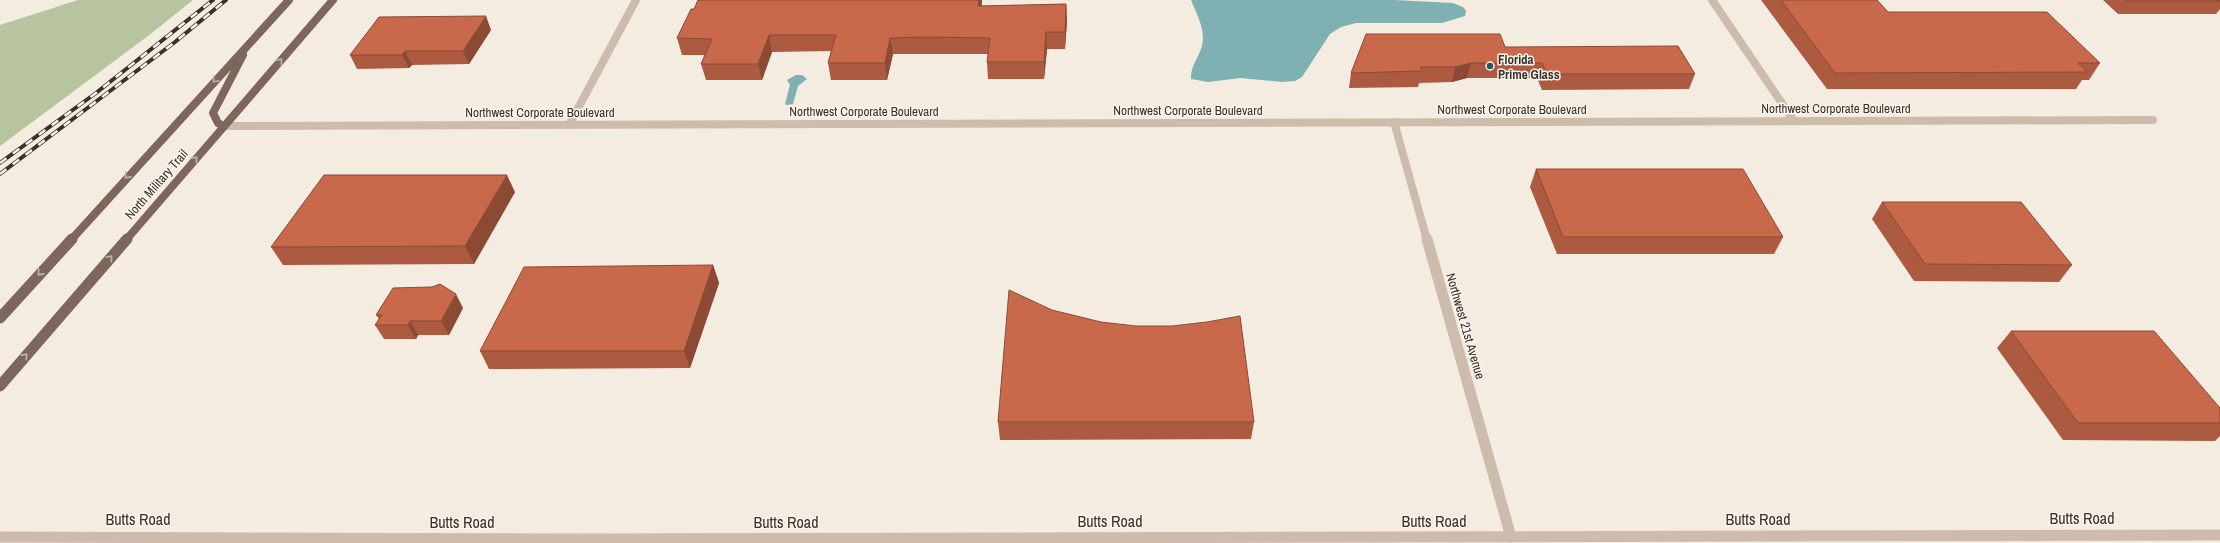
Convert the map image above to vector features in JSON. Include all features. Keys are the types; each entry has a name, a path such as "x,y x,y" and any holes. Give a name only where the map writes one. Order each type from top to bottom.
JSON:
{"main road":[{"name":"North Military Trail","path":"0,318 289,0"},
{"name":"North Military Trail","path":"0,386 333,0"},
{"path":"223,126 218,123 213,113 251,41"}],"street":[{"path":"569,125 636,0"},
{"path":"1712,0 1794,121"},
{"name":"Northwest Corporate Boulevard","path":"223,126 2153,120"},
{"name":"Northwest 21st Avenue","path":"1394,122 1512,537"},
{"name":"Butts Road","path":"0,537 579,540 2220,535"}],"green space":[{"path":"78,0 193,0 148,36 0,146 0,25"}],"water":[{"path":"1191,0 1394,0 1453,3 1463,7 1466,11 1465,16 1442,23 1356,23 1341,27 1330,34 1302,77 1295,81 1282,82 1240,78 1208,82 1191,79 1192,70 1201,50 1203,34"},
{"path":"796,75 802,75 807,79 798,86 793,104 787,105 785,104 790,85 787,80"}],"building":[{"path":"698,0 979,0 978,6 1066,4 1065,32 1046,32 1044,62 987,62 990,38 925,37 890,38 885,63 828,63 836,35 769,35 758,64 701,64 712,39 677,38 691,9 694,9"},
{"path":"1781,0 1877,0 1888,12 2047,12 2100,63 2078,63 2087,72 1835,73"},
{"path":"2126,0 2220,0 2220,1 2127,1"},
{"path":"486,16 463,51 405,51 402,55 350,55 379,17"},
{"path":"1366,34 1500,34 1505,47 1678,46 1695,74 1547,74 1542,63 1471,63 1455,67 1421,67 1421,71 1351,73"},
{"path":"1536,169 1743,169 1783,237 1563,237"},
{"path":"324,175 507,175 465,246 271,247"},
{"path":"1882,202 2021,202 2072,265 1925,264"},
{"path":"713,265 684,351 480,351 524,267"},
{"path":"440,284 456,294 441,321 410,321 408,325 375,325 382,315 376,315 393,288 432,287"},
{"path":"1009,290 1052,310 1101,322 1136,326 1172,326 1240,316 1254,422 998,422"},
{"path":"2011,331 2154,331 2220,408 2220,423 2078,423"}],"railway":[{"path":"0,163 96,93 213,0"},
{"path":"0,174 175,42 226,0"}],"place":[{"name":"Florida Prime Glass","path":"1490,66"}]}
